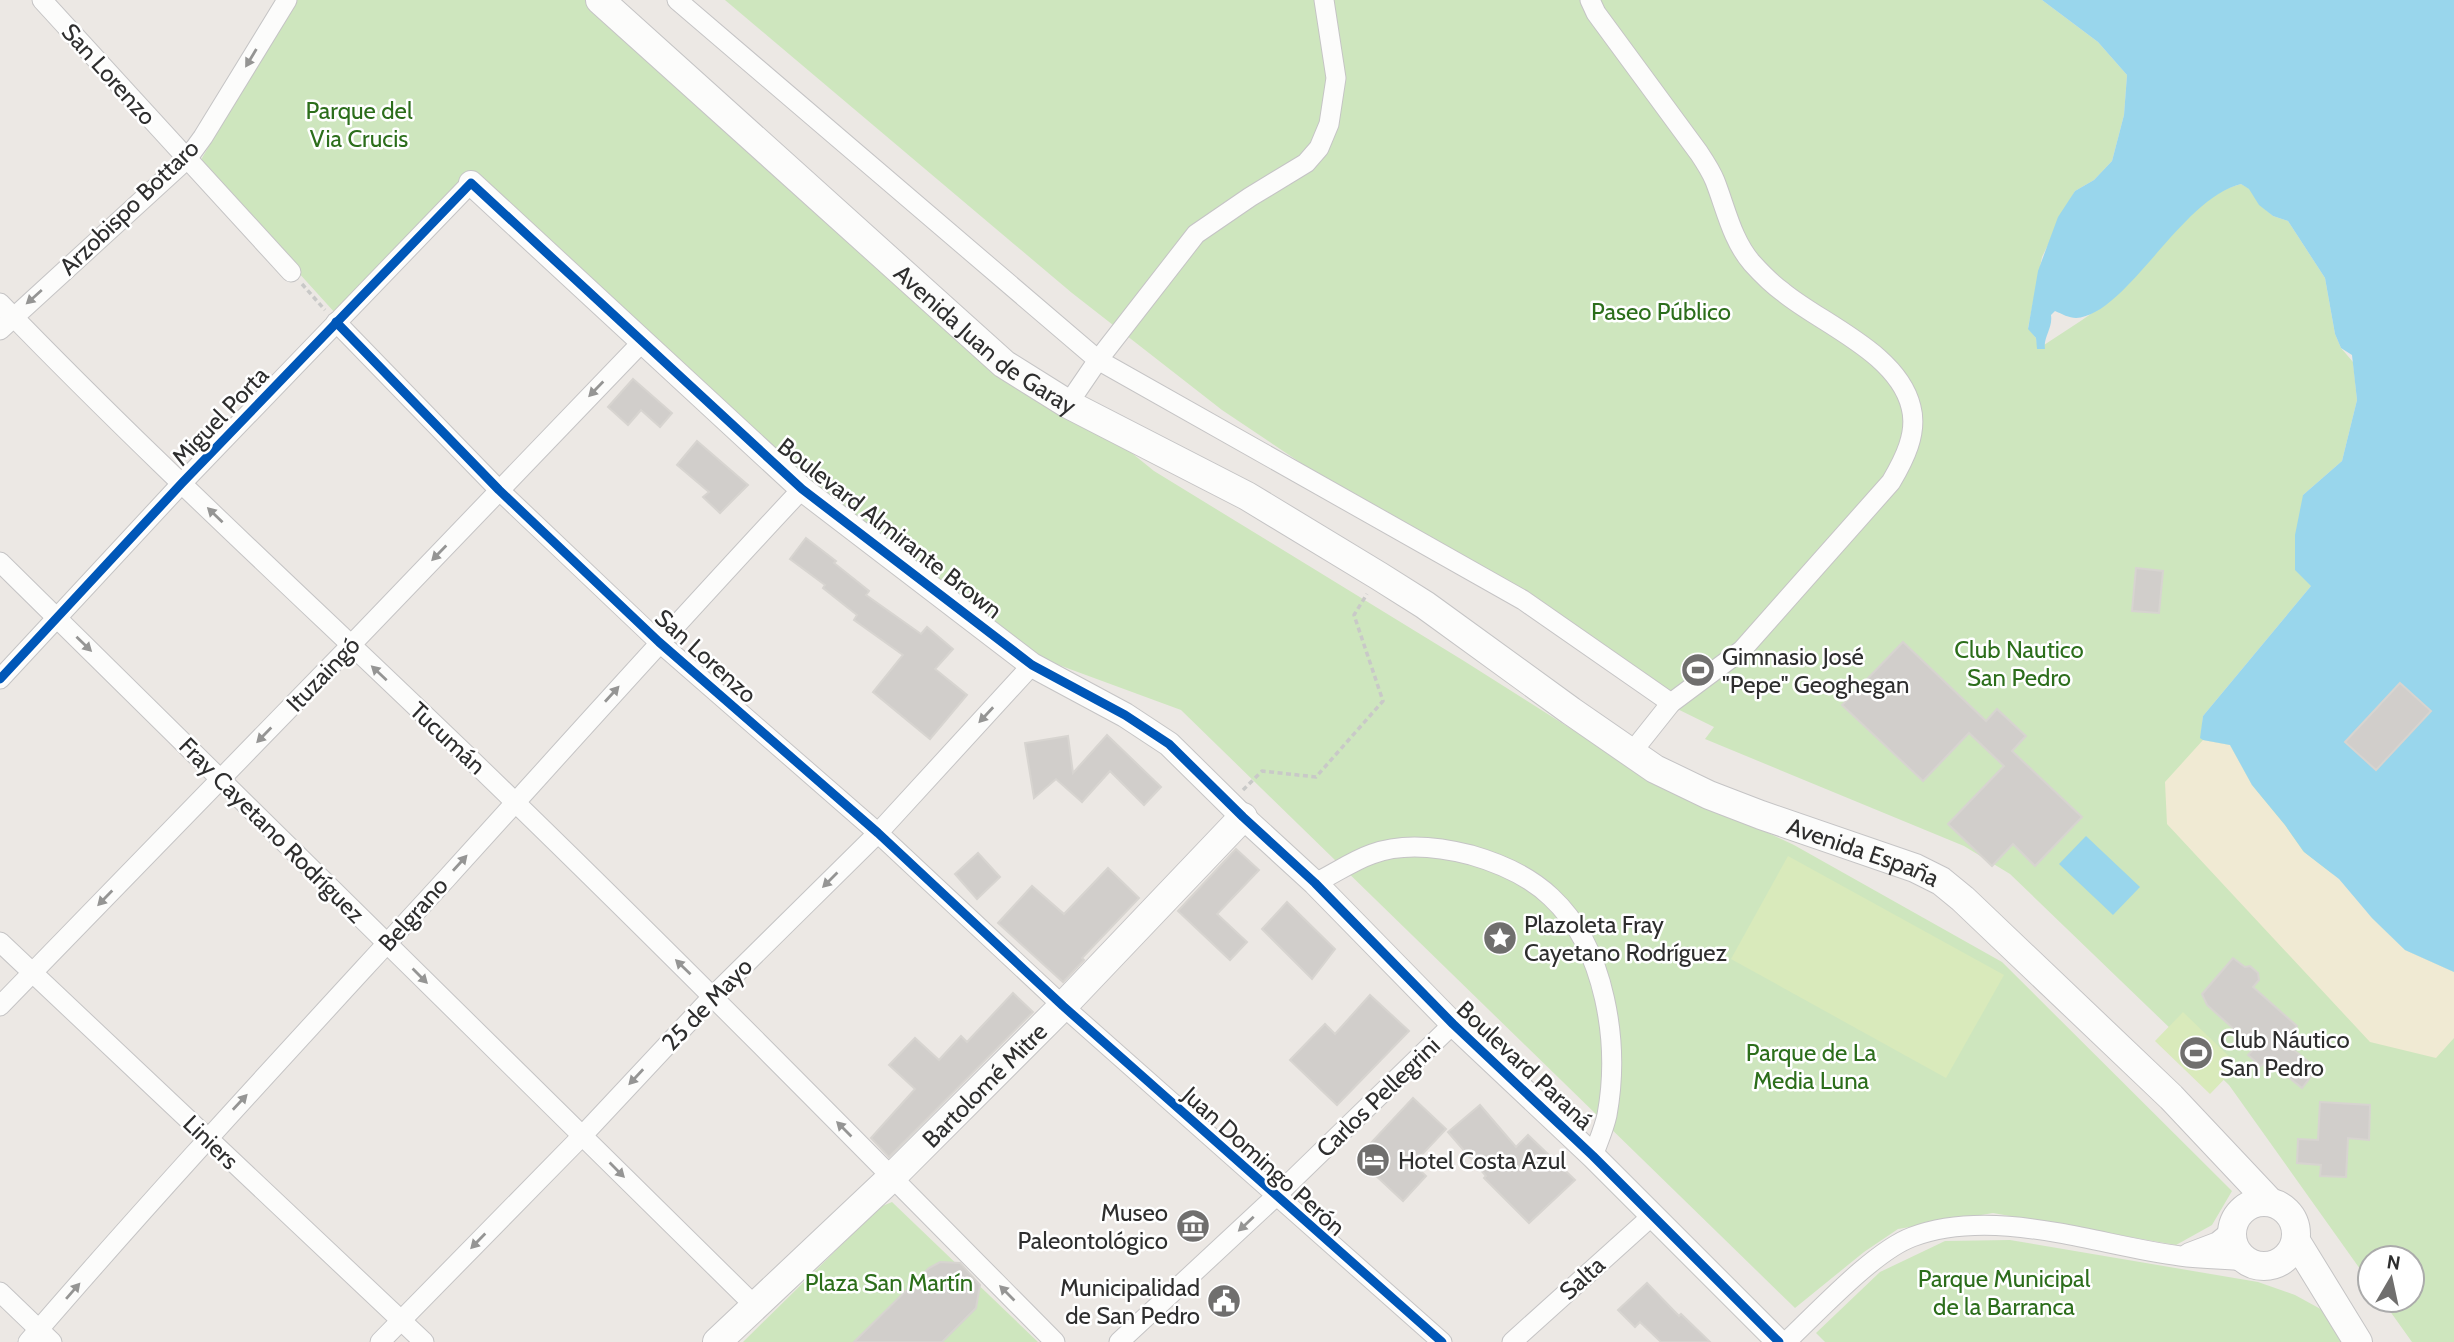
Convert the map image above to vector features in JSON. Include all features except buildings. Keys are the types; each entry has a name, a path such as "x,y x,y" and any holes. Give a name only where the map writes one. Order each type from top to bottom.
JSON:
{"main road":[{"name":"Avenida Juan de Garay","path":"612,3 1004,364 1068,404 1247,496 1425,605"},
{"name":"Avenida España","path":"1425,605 1656,769 1709,795 1761,815 1892,859 1941,881 1963,898 2171,1097 2245,1176 2260,1203 2288,1212 2296,1231 2296,1241 2358,1342"},
{"name":"Bartolomé Mitre","path":"717,1342 892,1177 1063,1006 1236,810"},
{"path":"2249,1261 2236,1248 2232,1229 2241,1212 2260,1203"},
{"path":"2276,1263 2285,1258 2296,1241"},
{"name":"Avenida España","path":"2249,1261 2258,1265 2276,1263 2299,1276 2333,1303"}],"street":[{"name":"San Lorenzo","path":"41,0 291,272"},
{"name":"Arzobispo Bottaro","path":"4,316 187,159 286,0"},
{"path":"677,0 1098,360 1523,600 1671,703"},
{"path":"1068,404 1098,360 1196,234 1240,203 1306,163 1319,148 1329,124 1336,78 1324,0"},
{"path":"1590,0 1596,13 1714,177 1738,245 1782,292 1874,354 1900,381 1912,408 1911,435 1904,459 1891,482 1742,650 1671,703 1632,752"},
{"name":"Miguel Porta","path":"0,679 182,483 471,183"},
{"name":"Boulevard Almirante Brown","path":"471,183 644,340 802,489 1032,665 1152,731 1170,744 1236,810"},
{"name":"Tucumán","path":"4,316 515,802 713,996 1055,1342"},
{"name":"San Lorenzo","path":"336,322 499,490 659,642 878,833 1063,1006"},
{"name":"Ituzaingó","path":"0,1006 644,340"},
{"name":"Belgrano","path":"39,1338 207,1138 802,489"},
{"name":"Fray Cayetano Rodríguez","path":"0,562 754,1305"},
{"name":"25 de Mayo","path":"380,1342 582,1136 713,996 878,833 1032,665"},
{"name":"Boulevard Paraná","path":"1236,810 1315,883 1453,1024 1593,1156 1779,1342"},
{"path":"1315,883 1372,854 1407,846 1449,849 1491,860 1551,896 1578,931 1595,962 1608,1019 1611,1082 1606,1118 1593,1156"},
{"name":"Liniers","path":"0,942 424,1342"},
{"name":"Juan Domingo Perón","path":"1063,1006 1441,1342"},
{"name":"Carlos Pellegrini","path":"1119,1342 1275,1197 1453,1024"},
{"name":"Salta","path":"1512,1342 1653,1215"},
{"path":"1786,1342 1877,1259 1911,1237 1937,1230 1977,1226 2017,1227 2180,1256 2249,1261"},
{"path":"2180,1256 2217,1242 2232,1229"},
{"path":"0,1292 39,1338"}],"path":[{"path":"291,272 336,322"},
{"path":"1236,810 1262,771 1316,777 1383,701 1354,615 1379,576"}],"green space":[{"path":"295,0 603,0 957,312 1154,471 1644,775 1794,845 2002,962 2232,1191 2212,1225 2176,1245 1993,1213 1898,1229 1864,1252 1795,1308 1181,710 1037,657 808,483 473,177 336,314 199,163"},
{"name":"Paseo Público","path":"725,0 2042,0 2098,42 2127,75 2124,115 2112,161 2094,180 2075,191 2042,257 2028,328 2036,338 2038,349 2091,314 2121,290 2191,214 2223,191 2241,184 2250,189 2259,204 2273,216 2288,221 2325,278 2335,334 2341,348 2353,362 2357,400 2342,461 2303,495 2311,586 2203,716 2201,737 2230,745 2252,785 2372,918 2405,950 2454,972 2454,1342 2412,1342 2392,1314 2426,1314 2426,1244 2356,1244 2356,1263 2229,1085 2010,874 1964,846 1705,739 1714,727 1655,698 1537,598 1371,510 1222,410 1072,293"},
{"path":"1788,856 2004,975 1946,1078 1731,959"},
{"name":"Club Náutico San Pedro","path":"2183,1012 2238,1065 2210,1094 2155,1041"},
{"name":"Plaza San Martín","path":"892,1202 1038,1342 743,1342 880,1207"},
{"name":"Parque Municipal de la Barranca","path":"2010,1240 2258,1282 2295,1295 2326,1312 2344,1342 1825,1342 1816,1333 1880,1272 1945,1241"}],"sand":[{"path":"2203,740 2230,745 2252,785 2303,851 2339,879 2372,918 2405,950 2454,972 2454,1038 2436,1058 2370,1042 2167,824 2165,782"}],"water":[{"path":"2042,0 2454,0 2454,972 2405,950 2372,918 2339,879 2304,852 2252,785 2230,745 2200,738 2203,716 2311,586 2295,570 2295,535 2303,495 2342,461 2357,400 2352,355 2341,348 2335,334 2325,278 2288,221 2273,216 2259,205 2249,189 2241,184 2218,194 2197,211 2115,298 2095,312 2076,318 2055,311 2051,315 2045,349 2037,349 2036,338 2028,329 2038,271 2058,217 2075,191 2094,180 2112,161 2124,115 2127,75 2098,42"},
{"path":"2086,836 2140,887 2113,915 2059,864"}],"cycle path":[{"path":"0,679 182,483 471,183 802,489 1032,665 1125,715 1169,744 1315,883 1453,1024 1593,1156 1779,1342"},
{"path":"336,322 499,490 659,642 878,833 1063,1006 1442,1342"}],"place":[{"name":"Gimnasio José \"Pepe\" Geoghegan","path":"1698,670"},
{"name":"Plazoleta Fray Cayetano Rodríguez","path":"1500,938"},
{"name":"Club Náutico San Pedro","path":"2196,1053"},
{"name":"Hotel Costa Azul","path":"1373,1160"},
{"name":"Museo Paleontológico","path":"1193,1226"},
{"name":"Municipalidad de San Pedro","path":"1224,1301"}],"park label":[{"name":"Parque del Via Crucis","path":"359,124"},
{"name":"Club Nautico San Pedro","path":"2019,663"},
{"name":"Parque de La Media Luna","path":"1811,1066"}]}
